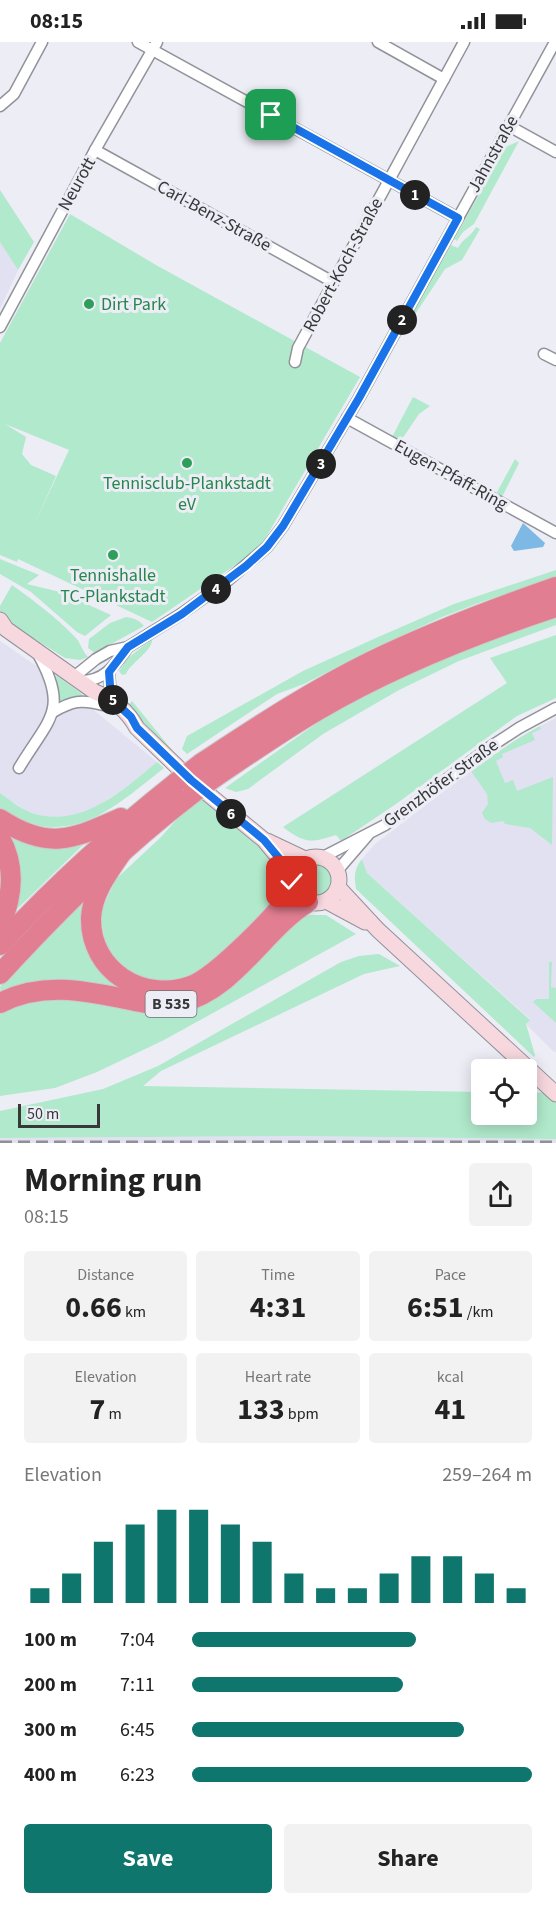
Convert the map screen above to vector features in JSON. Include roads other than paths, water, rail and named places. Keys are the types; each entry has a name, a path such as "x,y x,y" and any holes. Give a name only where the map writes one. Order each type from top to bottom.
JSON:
{"highway":[{"name":"B 535","path":"0,974 80,890 122,852 185,788 276,715 370,662 418,640 556,587"},
{"name":"B 535","path":"208,770 410,664 481,634 556,607"},
{"name":"B 535","path":"0,819 29,834 62,839 92,832 185,788"},
{"name":"B 535","path":"0,945 68,875 143,809"},
{"path":"0,838 9,861 12,884 0,926"},
{"name":"B 535","path":"122,852 107,874 94,903 91,918 93,936 99,952 112,970 127,982 142,988 166,991 193,985 212,972 286,903 305,892"},
{"name":"B 535","path":"0,1003 32,992 56,989 78,990 156,1005 178,1004 196,998 222,982 272,932 305,892"}],"street":[{"path":"0,106 14,94 42,42"},
{"path":"138,42 154,46 458,218"},
{"path":"378,42 444,79"},
{"name":"Robert-Koch-Straße","path":"295,362 298,348 464,42"},
{"name":"Jahnstraße","path":"128,647 226,582 267,547 283,526 347,418 555,42"},
{"name":"Neurott","path":"0,327 154,46"},
{"path":"509,126 556,152"},
{"name":"Carl-Benz-Straße","path":"95,150 333,282"},
{"path":"544,354 556,360"},
{"name":"Eugen-Pfaff-Ring","path":"347,418 556,533"},
{"path":"2,626 95,692 107,702 125,724 137,728 199,787 264,840 305,892 378,930"},
{"path":"78,679 96,659 110,651 128,647"},
{"path":"78,679 99,679 109,672 128,647"},
{"path":"35,649 50,675 54,689 53,712"},
{"path":"107,702 109,672"},
{"path":"19,768 53,712 65,705 86,700 107,702"},
{"name":"Grenzhöfer Straße","path":"305,892 335,892 337,879 370,832 385,825 490,747 556,708"},
{"path":"264,840 305,859 321,858 370,832"},
{"path":"321,858 333,865 337,879 378,930 556,1094"},
{"path":"305,859 296,868 305,892"}],"water":[{"path":"523,523 545,543 543,547 514,551 511,546"}],"railway":[{"path":"0,1142 556,1142"}],"place":[{"name":"Dirt Park","path":"89,304"},
{"name":"Tennisclub-Plankstadt eV","path":"187,463"},
{"name":"Tennishalle TC-Plankstadt","path":"113,555"}]}
